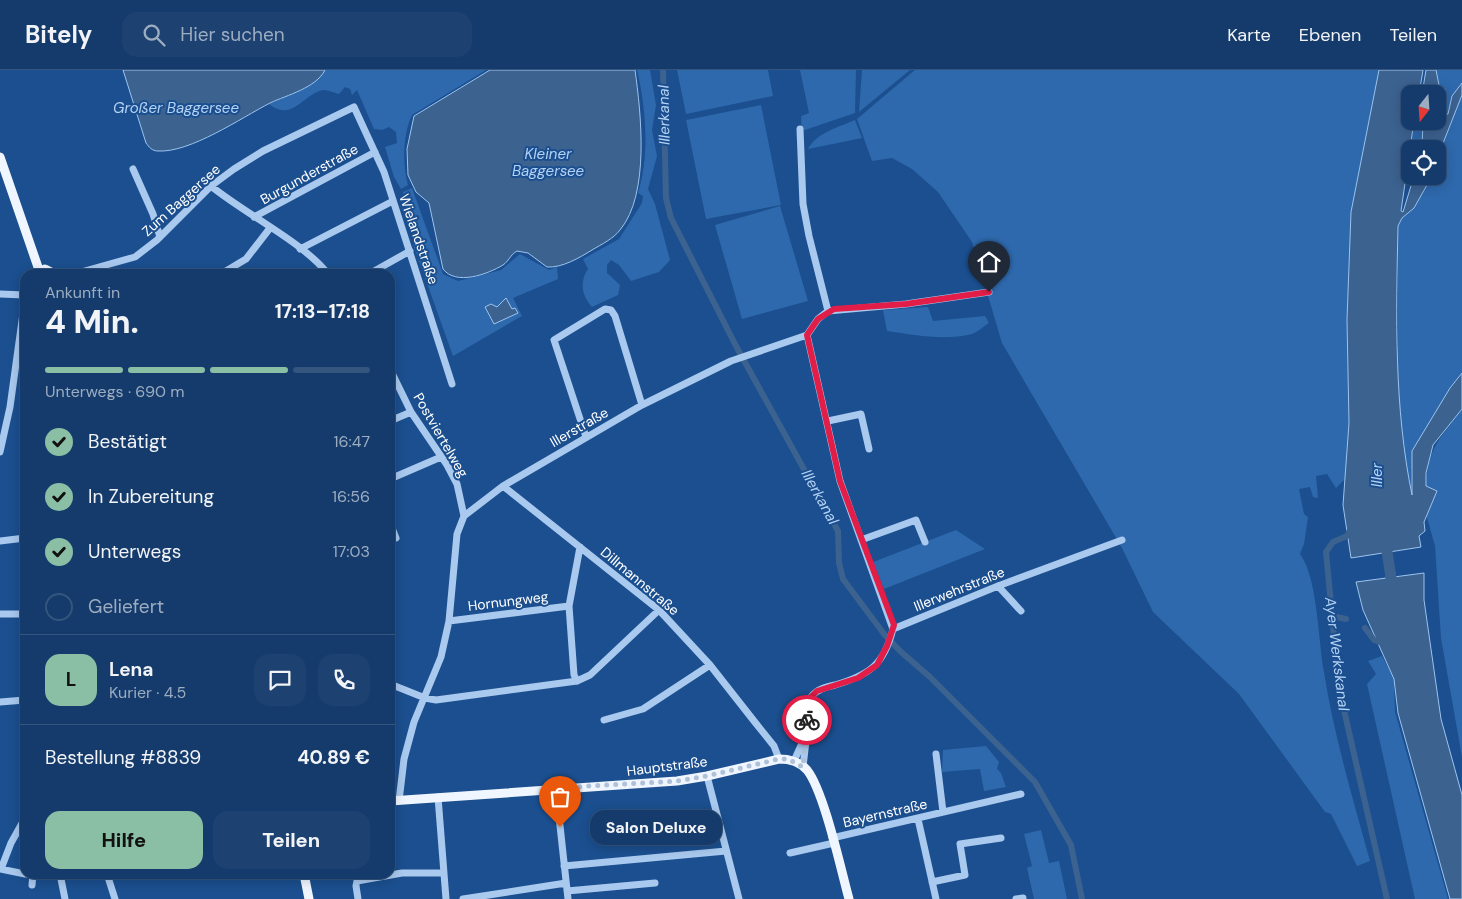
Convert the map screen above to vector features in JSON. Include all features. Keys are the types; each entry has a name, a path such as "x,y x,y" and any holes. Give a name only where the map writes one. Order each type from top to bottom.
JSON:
{"main road":[{"path":"0,157 36,269"},
{"name":"Hauptstraße","path":"395,801 556,788 636,784 707,776 779,759 794,761 803,767 812,779 833,840 849,899"},
{"path":"305,879 309,899"}],"street":[{"name":"Wielandstraße","path":"354,106 375,152 393,201 452,384"},
{"name":"Zum Baggersee","path":"92,269 135,257 160,237 211,186 263,151 354,106"},
{"path":"800,129 803,204 828,311"},
{"name":"Burgunderstraße","path":"254,218 375,152"},
{"path":"134,169 153,214 160,237"},
{"path":"211,186 300,249 322,269"},
{"path":"300,249 393,201"},
{"path":"229,269 246,259 270,228"},
{"path":"378,269 410,251"},
{"path":"803,767 809,703 813,694 822,688 858,678 871,671 877,665 893,631 840,481 828,421 807,335 818,319 828,311 906,304 989,292"},
{"path":"0,294 20,295"},
{"path":"586,437 554,340 605,309 611,310 615,316 642,405"},
{"path":"0,452 10,407 20,335"},
{"name":"Illerstraße","path":"464,516 503,486 642,405 731,361 807,335"},
{"name":"Postviertelweg","path":"395,380 411,412 441,457 456,484 464,516"},
{"path":"395,419 411,412"},
{"path":"828,421 861,414 869,448"},
{"path":"395,477 441,457"},
{"name":"Dillmannstraße","path":"503,486 659,610 710,665 774,746 779,759"},
{"path":"395,801 414,722 441,657 449,621 457,534 464,516"},
{"path":"861,540 916,520 926,542"},
{"path":"0,541 20,539"},
{"name":"Illerwehrstraße","path":"893,631 998,586 1122,540"},
{"path":"577,682 574,676 570,606 580,547"},
{"path":"998,586 1021,611"},
{"name":"Hornungweg","path":"449,621 570,606"},
{"path":"395,686 425,698 436,700 577,682 590,675 659,610"},
{"path":"0,614 20,614"},
{"path":"604,720 643,709 710,665"},
{"path":"0,702 20,700"},
{"path":"794,761 805,736"},
{"name":"Bayernstraße","path":"936,754 943,812"},
{"path":"707,776 739,899"},
{"path":"556,788 567,895 655,883"},
{"name":"Bayernstraße","path":"790,853 918,818 1021,794"},
{"path":"438,797 446,899"},
{"path":"918,818 936,899"},
{"path":"20,827 0,869 20,873"},
{"path":"932,882 965,875 960,844 1001,838"},
{"path":"564,866 726,851"},
{"path":"395,874 444,873"},
{"path":"32,885 33,879"},
{"path":"61,879 65,899"},
{"path":"109,879 115,899"},
{"path":"358,899 357,881 368,879"},
{"path":"463,899 566,883"}],"shaded area":[{"path":"325,70 486,70 412,115 404,149 408,185 401,189 394,177 385,147 397,143 396,132 389,127 382,130 374,129 357,90 352,95 350,89 345,87 339,94 324,90 310,96 291,109 285,110 277,109 269,104 308,85"},
{"path":"637,70 650,70 656,105 652,130 657,156 648,189 655,204 670,260 659,272 631,281 619,265 611,260 607,265 607,273 620,285 618,295 592,307 583,289 583,279 588,269 583,259 619,239 642,203 643,196 638,193 644,163 645,131 643,100"},
{"path":"677,70 768,70 773,96 686,114"},
{"path":"800,70 856,70 855,113 802,131 801,116 809,113"},
{"path":"862,70 910,70 859,112"},
{"path":"915,70 1379,70 1351,212 1347,320 1349,423 1346,478 1336,488 1327,474 1316,476 1318,498 1313,497 1310,487 1299,489 1304,514 1308,517 1304,544 1300,554 1306,565 1314,594 1322,659 1333,720 1370,861 1357,866 1331,814 1325,812 1239,694 1153,612 1122,548 1002,343 972,242 938,192 912,169 892,158 872,161 857,119"},
{"path":"1436,70 1462,70 1462,83 1452,96 1448,114 1446,114 1446,85 1439,85"},
{"path":"1462,95 1462,373 1450,388 1411,470 1412,502 1401,434 1398,394 1398,226 1402,218 1414,208 1427,185 1446,185 1446,140 1443,140"},
{"path":"761,105 781,205 706,219 686,120"},
{"path":"855,120 862,138 808,149 822,135"},
{"path":"1413,130 1423,130 1422,140 1411,140"},
{"path":"412,188 443,274 458,281 501,270 520,254 549,270 557,267 558,279 513,298 522,316 453,356 413,244 419,239 403,192"},
{"path":"780,206 808,301 742,319 715,225"},
{"path":"928,307 933,321 985,316 989,323 972,334 951,337 930,337 887,331 883,310"},
{"path":"1462,409 1462,757 1441,638 1435,546 1426,514 1437,491 1426,486 1427,472 1437,443"},
{"path":"956,530 985,549 884,589 873,562"},
{"path":"1382,656 1394,679 1395,712 1448,899 1415,899 1367,684 1376,674 1368,661"},
{"path":"986,746 999,762 997,769 1001,773 1006,787 984,791 980,769 942,772 943,750"},
{"path":"1041,830 1049,863 1059,861 1067,899 1034,899 1027,868 1032,866 1024,834"}],"water":[{"name":"Großer Baggersee","path":"123,70 325,70 315,82 308,86 270,103 200,141 171,150 158,151 152,150 146,143"},
{"name":"Kleiner Baggersee","path":"490,70 635,70 641,130 640,175 630,215 620,230 611,239 582,256 564,264 547,267 528,253 517,251 503,265 489,272 472,277 456,277 443,269 429,203 416,192 408,175 407,149 414,116"},
{"path":"1379,70 1423,70 1420,85 1401,85 1401,130 1413,130 1411,140 1401,140 1401,185 1405,185 1401,211 1403,212 1411,185 1427,185 1414,208 1402,218 1398,226 1397,327 1399,395 1406,462 1412,495 1412,451 1450,388 1462,373 1462,409 1433,445 1426,473 1426,486 1437,491 1424,522 1425,531 1419,536 1421,547 1351,558 1343,505 1349,423 1347,320 1351,212"},
{"path":"1426,70 1436,70 1439,85 1424,85"},
{"path":"1462,83 1462,95 1444,140 1422,140 1423,130 1446,130 1446,114 1448,114 1452,96"},
{"path":"506,298 512,309 515,308 518,313 494,324 485,307 491,304 497,307"},
{"path":"1424,573 1424,600 1441,719 1462,795 1462,899 1450,899 1398,713 1394,679 1363,610 1356,582"}],"waterway":[{"name":"Illerkanal","path":"663,70 666,198 671,218 736,346 838,531 839,563 843,579 884,634 900,651 930,677 1035,782 1071,845 1082,899"},
{"name":"Ayer Werkskanal","path":"1350,530 1347,536 1333,542 1326,552 1339,688 1387,899"},
{"name":"Iller","path":"1385,538 1393,591"},
{"path":"1332,616 1346,619"},
{"path":"1365,628 1374,640 1385,644"}],"way so far":[{"path":"560,827 556,788 677,781 779,759 788,759 803,767 807,720"}],"place":[{"name":"Salon Deluxe","path":"560,827"}],"route":[{"path":"807,720 809,703 813,694 822,688 858,678 871,671 877,665 882,658 894,625 840,481 828,421 807,335 818,319 834,309 906,304 989,292"}]}
